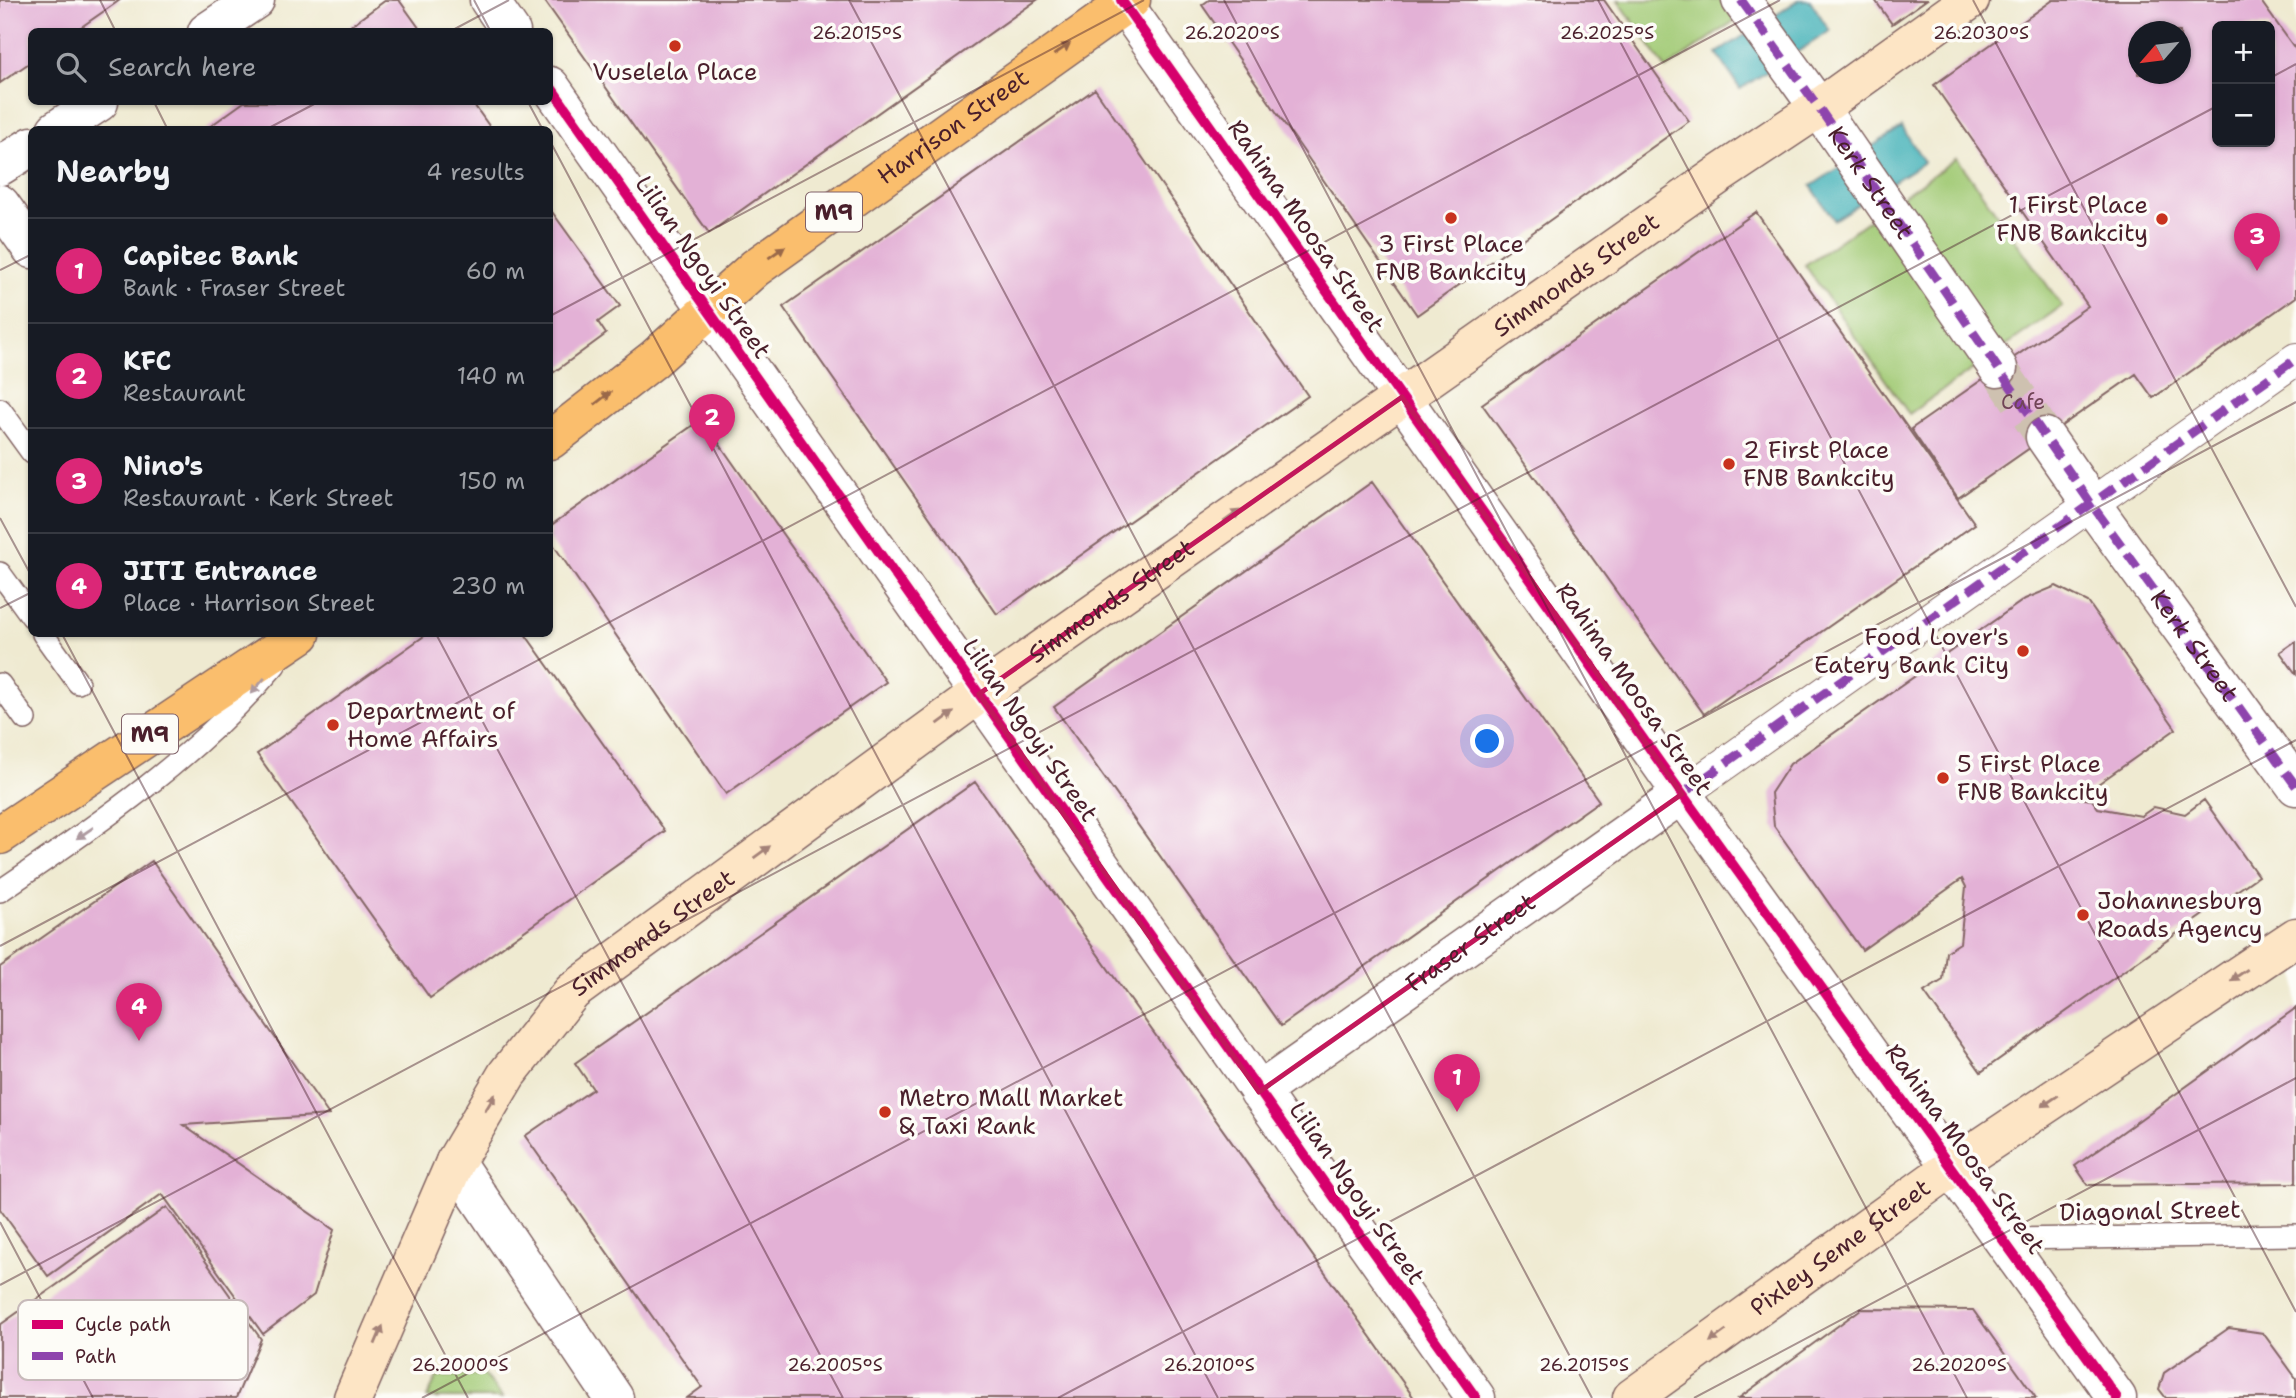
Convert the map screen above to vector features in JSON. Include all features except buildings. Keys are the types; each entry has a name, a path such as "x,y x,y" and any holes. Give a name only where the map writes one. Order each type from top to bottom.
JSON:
{"main road":[{"name":"Simmonds Street","path":"353,1398 455,1162 507,1074 572,992 979,694 1970,0"},
{"name":"Harrison Street","path":"553,438 654,359 755,268 1125,2"},
{"name":"M9","path":"0,835 297,637"},
{"name":"Pixley Seme Street","path":"1632,1398 1952,1167 2296,937"}],"street":[{"path":"213,28 256,0"},
{"path":"489,0 508,28"},
{"name":"Kerk Street","path":"1741,0 1819,108 1998,368"},
{"name":"Rahima Moosa Street","path":"1125,2 1682,794 2117,1398"},
{"name":"Lilian Ngoyi Street","path":"553,90 1476,1398"},
{"path":"62,126 94,105"},
{"path":"0,166 28,148"},
{"path":"0,204 28,243"},
{"path":"1682,794 2296,359"},
{"name":"Kerk Street","path":"2045,437 2296,786"},
{"name":"Fraser Street","path":"1259,1093 1682,794"},
{"path":"455,1162 614,1398"}],"lane":[{"path":"0,409 28,448"},
{"path":"0,573 28,612"},
{"path":"45,637 78,683"},
{"path":"0,891 99,824 163,775 246,699 298,637"},
{"path":"0,684 25,719"},
{"name":"Diagonal Street","path":"2004,1239 2296,1235"}],"highlighted area":[{"path":"1402,397 1682,794 1259,1092 979,694"}],"green space":[{"path":"1618,0 1764,0 1666,69"},
{"path":"1957,158 2062,306 1909,414 1805,265"},
{"path":"483,1374 503,1398 427,1398 437,1377"}],"water":[{"path":"1799,0 1810,0 1830,31 1740,89 1717,53"},
{"path":"1902,127 1924,162 1834,220 1811,186"}],"tunnel":[{"path":"1998,368 2045,437"}],"marked path":[{"path":"1741,0 1819,108 2092,505 2296,786"},
{"path":"1682,794 2296,359"}],"cycle path":[{"path":"1121,0 1682,794 2117,1398"},
{"path":"553,90 1476,1398"}],"place":[{"name":"Vuselela Place","path":"675,46"},
{"name":"3 First Place FNB Bankcity","path":"1451,218"},
{"name":"1 First Place FNB Bankcity","path":"2162,219"},
{"name":"Nino's","path":"2257,271"},
{"name":"KFC","path":"712,452"},
{"name":"2 First Place FNB Bankcity","path":"1729,464"},
{"name":"Food Lover's Eatery Bank City","path":"2023,651"},
{"name":"Department of Home Affairs","path":"333,725"},
{"name":"5 First Place FNB Bankcity","path":"1943,778"},
{"name":"Johannesburg Roads Agency","path":"2083,915"},
{"name":"JITI Entrance","path":"139,1041"},
{"name":"Metro Mall Market & Taxi Rank","path":"885,1112"},
{"name":"Capitec Bank","path":"1457,1112"}]}
